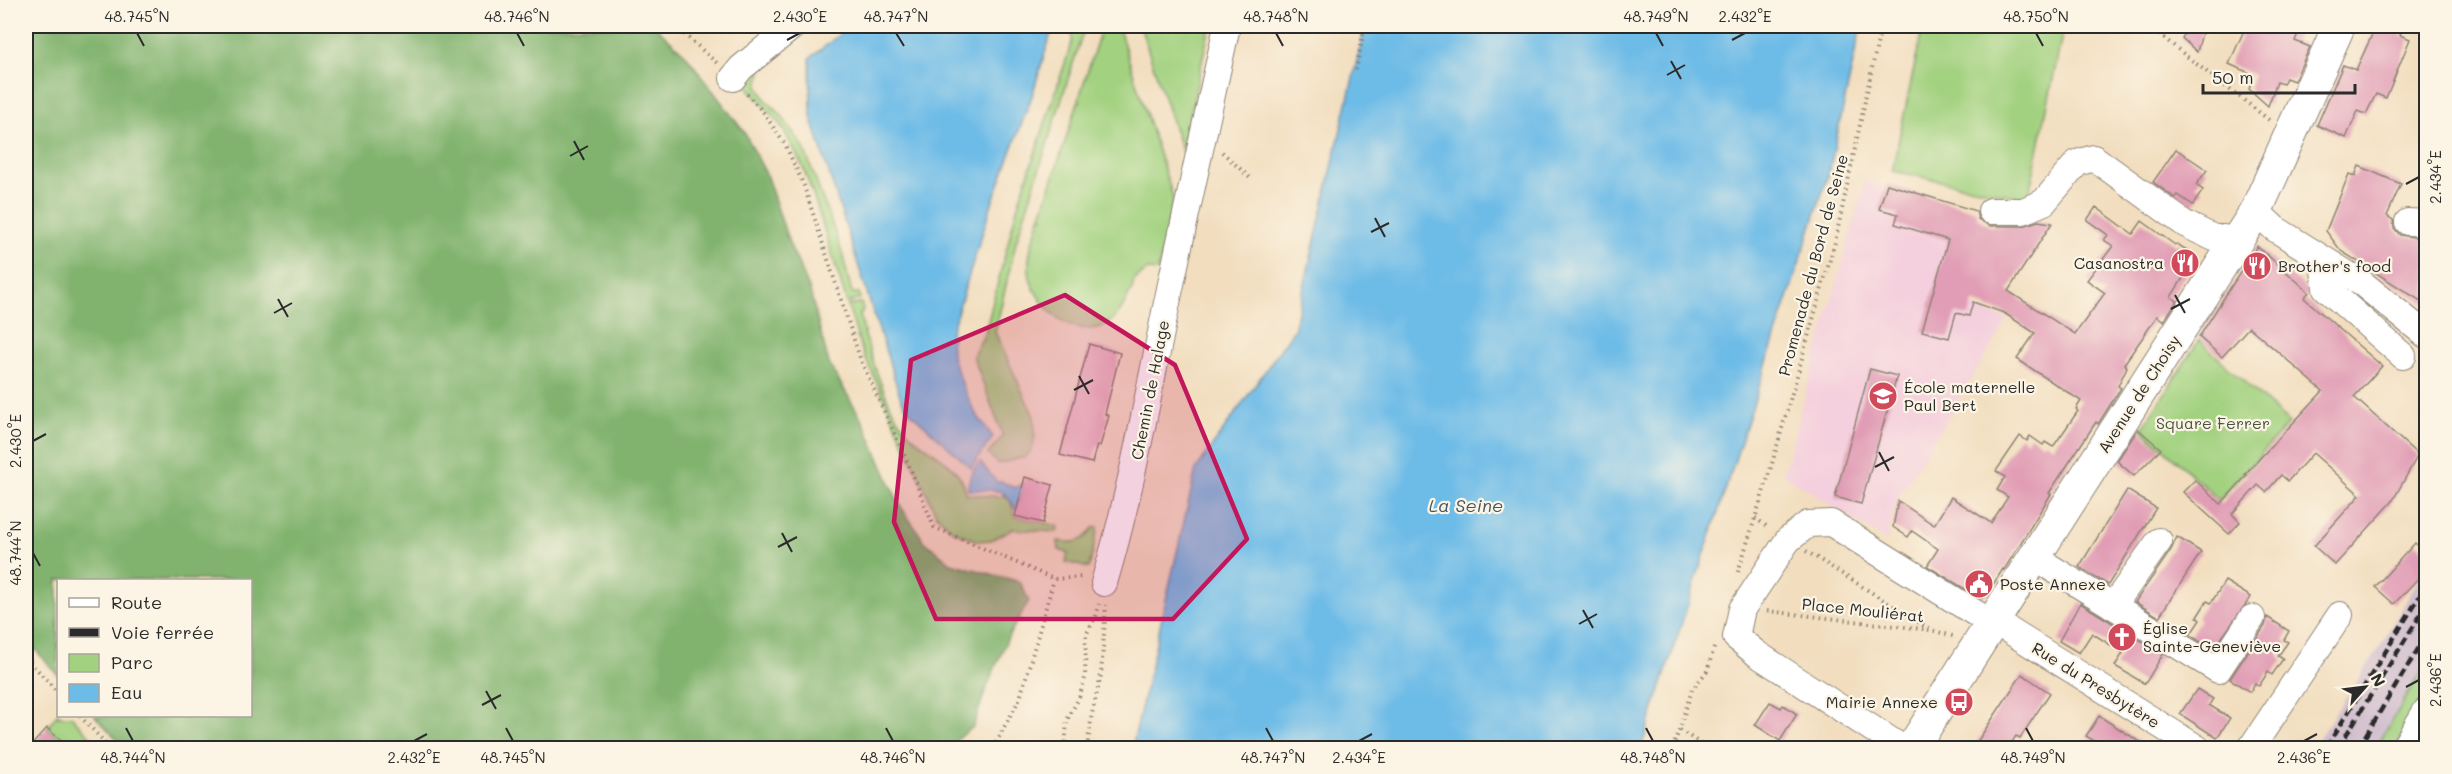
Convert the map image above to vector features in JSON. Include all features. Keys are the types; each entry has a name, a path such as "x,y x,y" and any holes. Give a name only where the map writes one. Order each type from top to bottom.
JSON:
{"main road":[{"name":"Avenue de Choisy","path":"1912,748 2256,211 2339,26"}],"street":[{"path":"733,78 741,68 793,26"},
{"name":"Chemin de Halage","path":"1095,580 1124,514 1227,26"},
{"path":"1990,211 2023,211 2044,202 2077,163 2094,158 2185,224 2214,238 2224,238 2235,244"},
{"path":"2256,211 2274,228 2363,284 2427,335"},
{"path":"2323,260 2326,288 2403,356"},
{"name":"Rue du Presbytère","path":"1788,540 1808,524 1831,523 1980,616 1986,634 2099,687 2198,748"},
{"path":"1788,540 1742,609 1736,637 1756,654 1902,748"},
{"path":"2113,606 2159,541"},
{"path":"2035,558 2218,670 2252,618"},
{"path":"2251,748 2340,615"},
{"path":"2404,748 2427,711"}],"path":[{"path":"675,26 733,78 769,121 786,146 799,176 861,361 934,527 1054,579 1095,580"},
{"path":"1356,70 1365,26"},
{"name":"Promenade du Bord de Seine","path":"1769,474 1835,242 1881,26"},
{"path":"2150,26 2191,62 2225,84 2290,137"},
{"path":"1203,135 1250,178"},
{"path":"1755,518 1931,630"},
{"path":"993,748 1020,698 1054,579"},
{"path":"1065,748 1067,720 1085,678 1086,635 1096,616 1095,580"},
{"path":"1087,748 1101,675 1107,611 1095,580"},
{"name":"Place Mouliérat","path":"1742,609 1931,630 1969,641 1986,634"},
{"path":"26,657 57,692"},
{"path":"81,717 110,748"},
{"path":"1680,730 1707,748"}],"highlighted area":[{"path":"1065,295 1175,365 1247,539 1173,619 936,619 894,522 911,360"}],"shaded area":[{"name":"École maternelle Paul Bert","path":"1865,181 1982,215 1956,300 2008,319 1896,501 1887,541 1783,474"},
{"path":"2426,567 2426,748 2312,748 2379,648"}],"green space":[{"path":"26,26 655,26 685,54 744,132 766,174 789,243 809,288 829,364 864,423 899,504 924,541 951,563 1020,582 1029,601 1009,635 973,727 946,748 125,748 96,717 252,717 252,579 57,579 57,674 26,639"},
{"path":"1072,26 1085,26 1016,242 995,332 1034,417 1035,436 1032,450 1025,457 998,464 988,454 1003,436 973,356 985,333 1017,208 1072,42"},
{"path":"1102,26 1118,26 1173,197 1158,271 1148,270 1136,278 1118,314 1105,325 1092,329 1079,328 1067,323 1045,306 1032,283 1029,258 1040,217 1043,217 1041,215 1078,102 1080,102 1079,98"},
{"path":"1140,26 1210,26 1182,151 1177,136"},
{"path":"1923,26 2064,26 2028,199 1892,171"},
{"path":"764,56 758,86 766,100 781,115 804,148 841,249 852,293 859,293 860,299 850,302 851,306 861,303 863,310 860,314 867,342 890,405 898,418 913,437 942,458 958,474 966,494 1002,497 1003,494 1010,500 1015,516 1058,526 1057,532 1013,529 991,540 977,541 952,530 936,514 861,348 803,167 782,127 745,84 745,80"},
{"name":"Square Ferrer","path":"2199,340 2289,423 2219,500 2142,429"},
{"path":"1098,527 1089,568 1066,562 1068,553 1059,550 1058,541 1078,541 1086,537 1093,528"},
{"path":"2426,664 2426,697 2395,748 2376,748"},
{"path":"57,714 57,717 72,717 101,748 70,748 47,728"}],"water":[{"path":"850,26 1053,26 1032,96 992,203 951,332 952,357 965,391 974,411 993,437 971,468 909,411 901,399 811,117 810,58"},
{"name":"La Seine","path":"1365,26 1861,26 1829,172 1641,748 1132,748 1196,469 1294,330"},
{"path":"980,462 998,483 1001,481 1015,488 1024,483 1016,510 1007,496 1002,493 992,490 968,490 971,475"}],"building":[{"path":"2189,26 2204,26 2197,52 2182,38"},
{"path":"2246,26 2301,26 2295,41 2310,47 2294,81 2286,78 2283,84 2277,82 2268,106 2249,89 2254,75 2229,64"},
{"path":"2376,26 2404,26 2400,35 2410,39 2386,98 2376,94 2366,114 2358,111 2346,138 2317,125 2343,65 2356,70"},
{"path":"2176,149 2207,170 2196,185 2203,190 2193,205 2178,195 2175,198 2153,182"},
{"path":"2359,166 2401,184 2387,216 2393,220 2394,228 2400,235 2427,239 2427,305 2341,251 2326,231 2349,174 2355,176"},
{"path":"1887,184 1976,211 1978,219 1990,226 2023,226 2038,221 2052,223 2008,291 2075,334 2105,293 2087,280 2113,246 2104,240 2108,235 2087,220 2096,207 2133,234 2142,221 2175,245 2197,256 2171,297 2177,301 2164,321 2157,316 2124,364 2127,367 2118,386 2121,388 2049,493 2051,494 1985,597 1980,598 1927,566 1938,549 1912,531 1908,537 1893,527 1898,501 1934,525 1951,497 1991,523 2008,497 1997,490 2005,477 1996,471 2020,436 2027,441 2030,436 2043,445 2045,442 2053,447 2078,411 2076,409 2081,401 2017,359 2035,333 2004,313 1973,302 1969,316 1956,313 1949,338 1922,331 1948,240 1895,224 1898,214 1879,209"},
{"path":"2257,246 2309,292 2304,298 2382,366 2354,397 2418,455 2392,502 2335,565 2314,546 2360,495 2313,453 2288,481 2281,475 2266,492 2258,485 2232,514 2240,522 2229,534 2183,492 2195,480 2221,504 2247,475 2245,474 2323,391 2249,327 2222,357 2199,337"},
{"path":"1089,344 1120,353 1105,414 1109,416 1092,463 1060,455"},
{"path":"1870,369 1897,376 1861,504 1835,497"},
{"path":"2138,429 2161,449 2134,476 2117,461"},
{"path":"1025,477 1053,485 1043,523 1015,516"},
{"path":"2127,490 2156,508 2108,585 2079,567"},
{"path":"2177,537 2201,552 2159,617 2135,602 2171,550"},
{"path":"2415,543 2427,553 2427,569 2394,604 2375,587"},
{"path":"2225,581 2251,597 2213,650 2190,635 2200,620 2197,617 2207,601 2211,603"},
{"name":"Église Sainte-Geneviève","path":"2080,603 2163,654 2145,684 2115,666 2123,653 2092,633 2079,653 2059,641"},
{"path":"2267,617 2289,631 2284,640 2288,642 2278,656 2283,659 2272,675 2268,672 2259,686 2255,683 2250,692 2230,679 2265,626"},
{"path":"2022,674 2050,693 2020,738 2016,736 2008,748 1973,748"},
{"path":"2197,689 2213,699 2209,705 2230,718 2217,738 2180,714"},
{"path":"1770,702 1781,708 1783,705 1797,714 1780,741 1755,725"},
{"path":"2099,716 2150,748 2106,748 2086,736"},
{"path":"47,728 70,748 29,748"}],"railway":[{"path":"2326,748 2426,586"},
{"path":"2338,748 2426,606"},
{"path":"2358,748 2426,636"}],"place":[{"name":"Casanostra","path":"2185,263"},
{"name":"Brother's food","path":"2257,266"},
{"name":"École maternelle Paul Bert","path":"1883,396"},
{"name":"Poste Annexe","path":"1979,584"},
{"name":"Église Sainte-Geneviève","path":"2122,637"},
{"name":"Mairie Annexe","path":"1959,702"}]}
